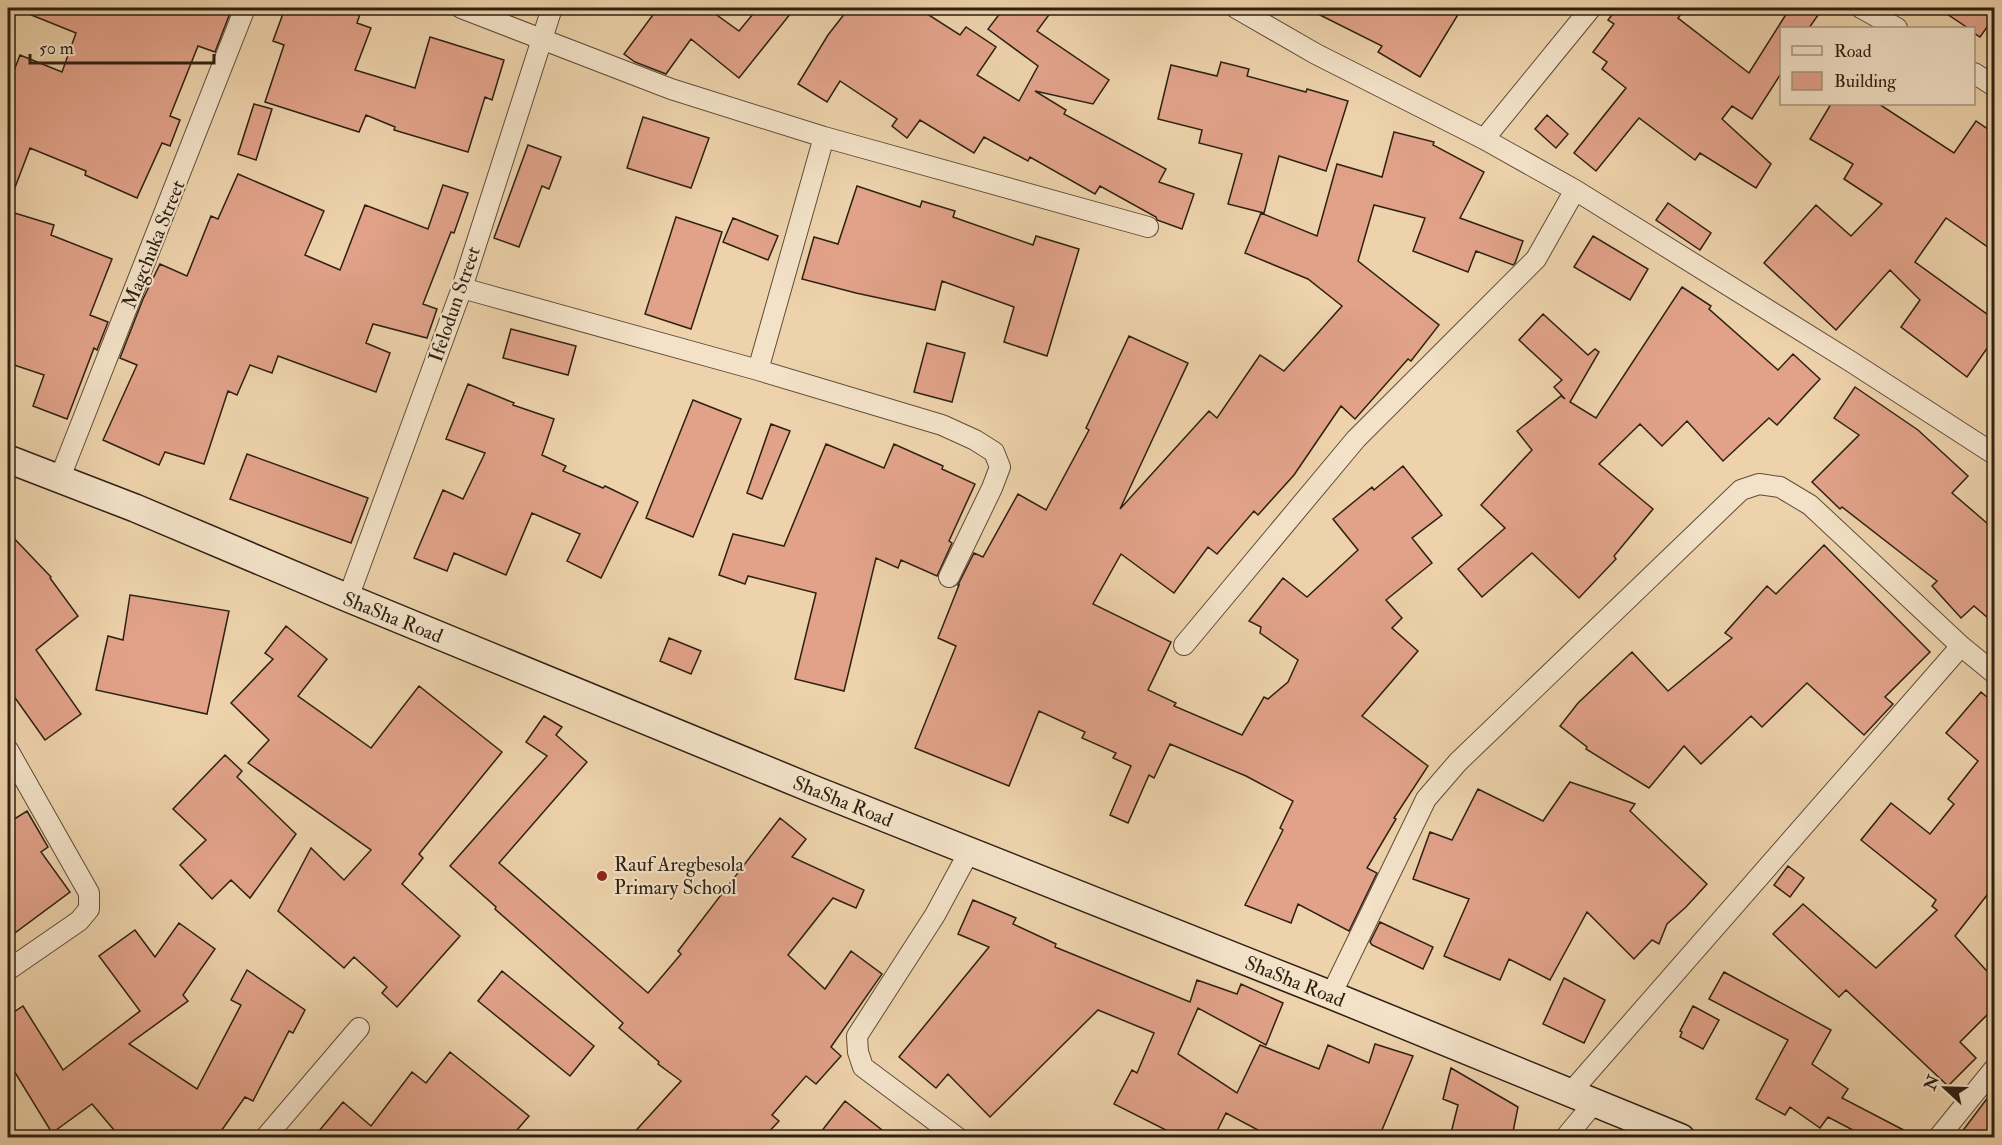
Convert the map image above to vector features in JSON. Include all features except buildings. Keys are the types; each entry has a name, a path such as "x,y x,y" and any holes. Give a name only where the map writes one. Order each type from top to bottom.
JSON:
{"street":[{"name":"Magchuka Street","path":"59,480 245,8"},
{"path":"460,8 671,89 824,137 1148,227"},
{"name":"Ifelodun Street","path":"348,598 462,288 552,8"},
{"path":"1236,8 1316,54 1484,139 1575,190 1995,454"},
{"path":"1484,139 1591,8"},
{"path":"1861,8 1895,27"},
{"path":"1975,75 1995,86"},
{"path":"758,370 824,137"},
{"path":"1184,645 1356,439 1536,259 1575,190"},
{"path":"462,288 758,370 942,425 975,440 994,452 1000,467 949,577"},
{"name":"ShaSha Road","path":"8,459 135,508 348,598 969,852 1681,1137"},
{"path":"1331,995 1426,799 1458,762 1741,490 1759,484 1780,487 1810,505 1960,646 1995,673"},
{"path":"1565,1137 1582,1097 1960,646"},
{"path":"8,750 89,893 89,909 79,921 8,970"},
{"path":"958,1137 863,1067 858,1052 857,1036 935,915 969,852"},
{"path":"265,1137 358,1028"},
{"path":"1938,1137 1995,1069"}],"place":[{"name":"Rauf Aregbesola Primary School","path":"602,876"}]}
